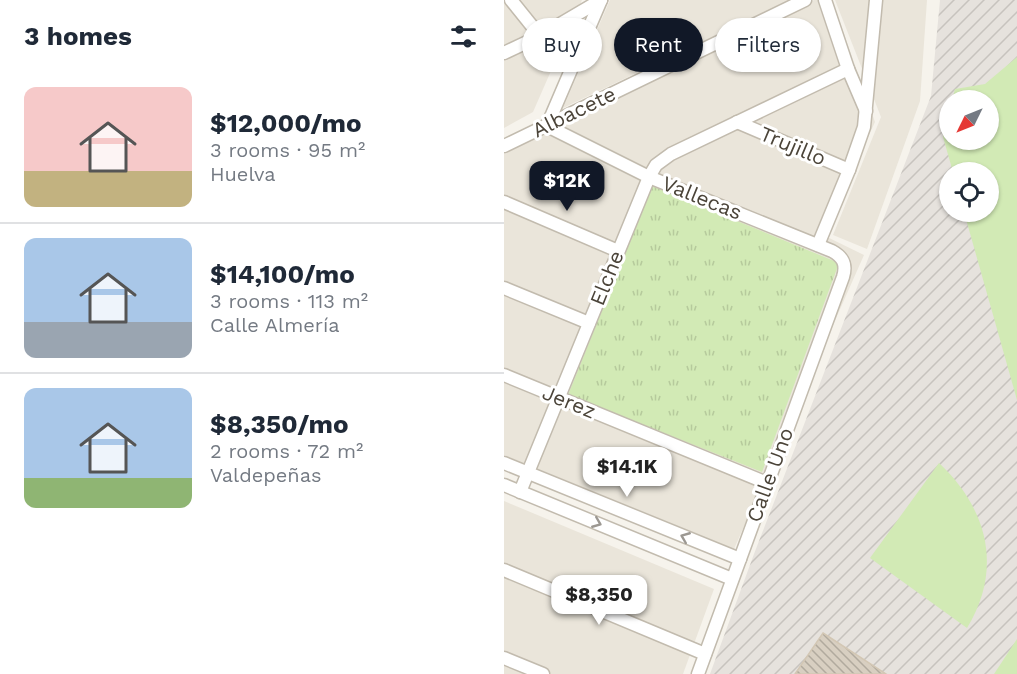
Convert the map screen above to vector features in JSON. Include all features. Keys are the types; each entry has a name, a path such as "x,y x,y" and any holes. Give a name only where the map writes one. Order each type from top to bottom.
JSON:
{"street":[{"path":"511,0 526,18"},
{"path":"570,18 601,0"},
{"path":"547,126 601,0"},
{"name":"Albacete","path":"504,146 805,0"},
{"path":"818,245 864,127 876,0"},
{"path":"826,2 848,69 866,112"},
{"path":"504,53 522,44"},
{"name":"Elche","path":"520,492 618,251 656,165 671,154 848,69"},
{"name":"Trujillo","path":"737,122 849,170"},
{"name":"Vallecas","path":"547,126 649,177 837,254 843,259 845,265 843,277"},
{"path":"504,202 618,251"},
{"name":"Calle Uno","path":"698,674 843,277"},
{"path":"504,288 589,323"},
{"name":"Jerez","path":"504,375 767,483"},
{"path":"504,463 740,559"},
{"path":"504,485 732,579"},
{"path":"504,570 705,654"},
{"path":"504,658 543,674"}],"shaded area":[{"path":"504,0 582,0 574,18 522,18 522,72 550,72 533,112 504,128"},
{"path":"610,0 790,0 752,18 715,18 715,36 703,41 703,18 614,18 614,72 639,72 563,108 579,72 602,72 602,18"},
{"path":"814,0 832,0 875,122 823,235 864,255 734,549 504,455 504,154 669,72 703,72 703,55 715,49 715,72 821,72 821,18 778,18"},
{"path":"835,0 927,0 920,101 867,249 833,235 881,117"},
{"path":"940,0 1017,0 1017,674 710,674 931,96"},
{"path":"504,501 714,589 683,674 504,674"}],"green space":[{"path":"1017,57 1017,400 967,222 999,222 999,162 950,162 947,150 999,150 999,90 955,90 985,84"},
{"path":"652,186 839,263 762,472 568,395"},
{"path":"939,463 956,481 969,500 979,520 985,541 987,562 985,584 978,606 967,628 870,558"},
{"path":"1017,639 1017,674 994,674"}],"building":[{"path":"823,633 886,674 795,674"}]}
